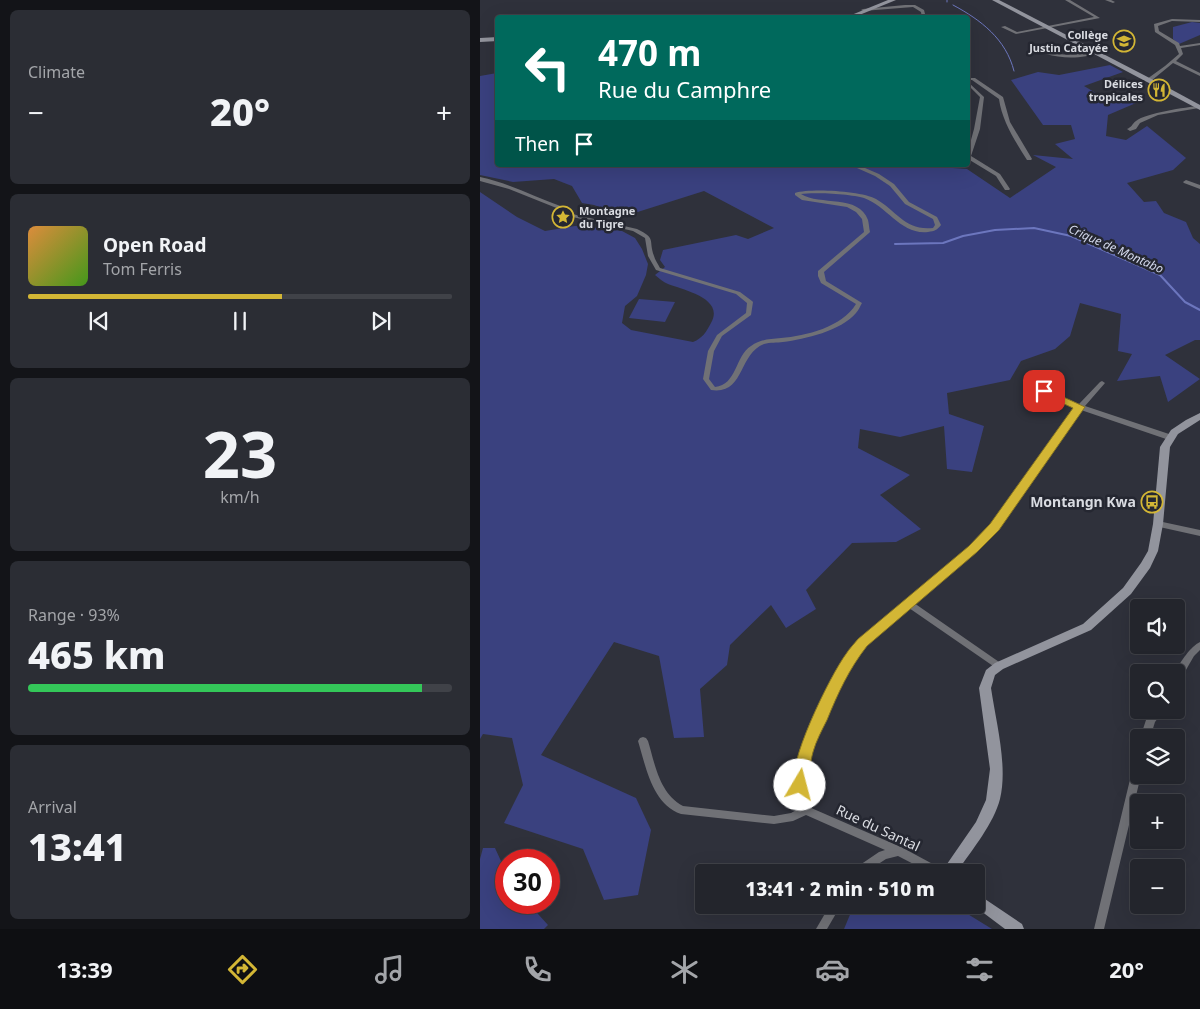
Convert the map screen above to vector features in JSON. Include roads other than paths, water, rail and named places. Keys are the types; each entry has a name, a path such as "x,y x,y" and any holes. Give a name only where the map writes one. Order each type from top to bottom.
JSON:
{"main road":[{"path":"852,15 863,10 884,6 895,0"},
{"path":"995,0 1199,108"},
{"path":"480,40 495,39"},
{"path":"955,864 985,819 993,800 996,769 985,688 990,673 999,666 1087,628 1127,591 1146,565 1153,551 1158,524 1165,447 1168,437 1198,420"},
{"path":"985,906 1017,929"}],"street":[{"path":"895,0 905,6"},
{"path":"1003,27 1016,32 1049,28 1098,18 1067,0"},
{"path":"1108,0 1113,2"},
{"path":"884,6 905,6 920,9 923,11 924,15"},
{"path":"1149,80 1174,62 1181,54 1178,47 1157,32 1156,25 1172,20 1200,21"},
{"path":"1178,47 1199,45"},
{"path":"1046,48 1048,53 1055,56 1072,56 1096,52"},
{"path":"1174,62 1200,75"},
{"path":"970,79 1001,98 1012,130 1029,159"},
{"path":"970,86 982,97 970,148"},
{"path":"1130,129 1134,128 1138,122 1157,114 1199,108"},
{"path":"970,158 998,175 1007,189"},
{"path":"480,179 506,184 561,208 566,214 635,230 648,238 652,256 658,269 746,297 750,302 748,314 720,335 711,351 706,379 713,389 721,390 727,387 734,378 746,352 751,346 763,342 785,340 834,327 856,311 859,303 823,282 821,271 867,232 866,219 861,213 838,202 809,200 797,194 816,191 868,198 886,209 906,226 915,230 935,229 938,224 935,218 900,198 892,185 877,174 858,167"},
{"path":"1186,182 1200,187"},
{"path":"643,742 661,792 673,807 681,810 774,820 793,817 805,810 800,785 806,749 838,678 850,658 863,642 973,549 995,527 1080,407 1102,383"},
{"path":"1044,391 1080,407 1168,437"},
{"path":"1158,524 1200,533"},
{"path":"908,603 999,666"},
{"path":"1185,664 1191,654 1200,645"},
{"path":"1099,929 1134,784"},
{"name":"Rue du Santal","path":"805,810 899,851 923,864"},
{"path":"869,864 883,854 899,851"},
{"path":"821,929 830,914"}],"waterway":[{"path":"953,5 970,15"},
{"path":"970,15 999,40 1014,71"},
{"name":"Crique de Montabo","path":"895,244 943,243 963,236 995,230 1034,228 1071,236 1160,275 1185,302 1200,310"}],"place":[{"name":"Collège Justin Catayée","path":"1124,41"},
{"name":"Délices tropicales","path":"1159,90"},
{"name":"Montagne du Tigre","path":"563,217"},
{"name":"Montangn Kwa","path":"1152,502"}]}
